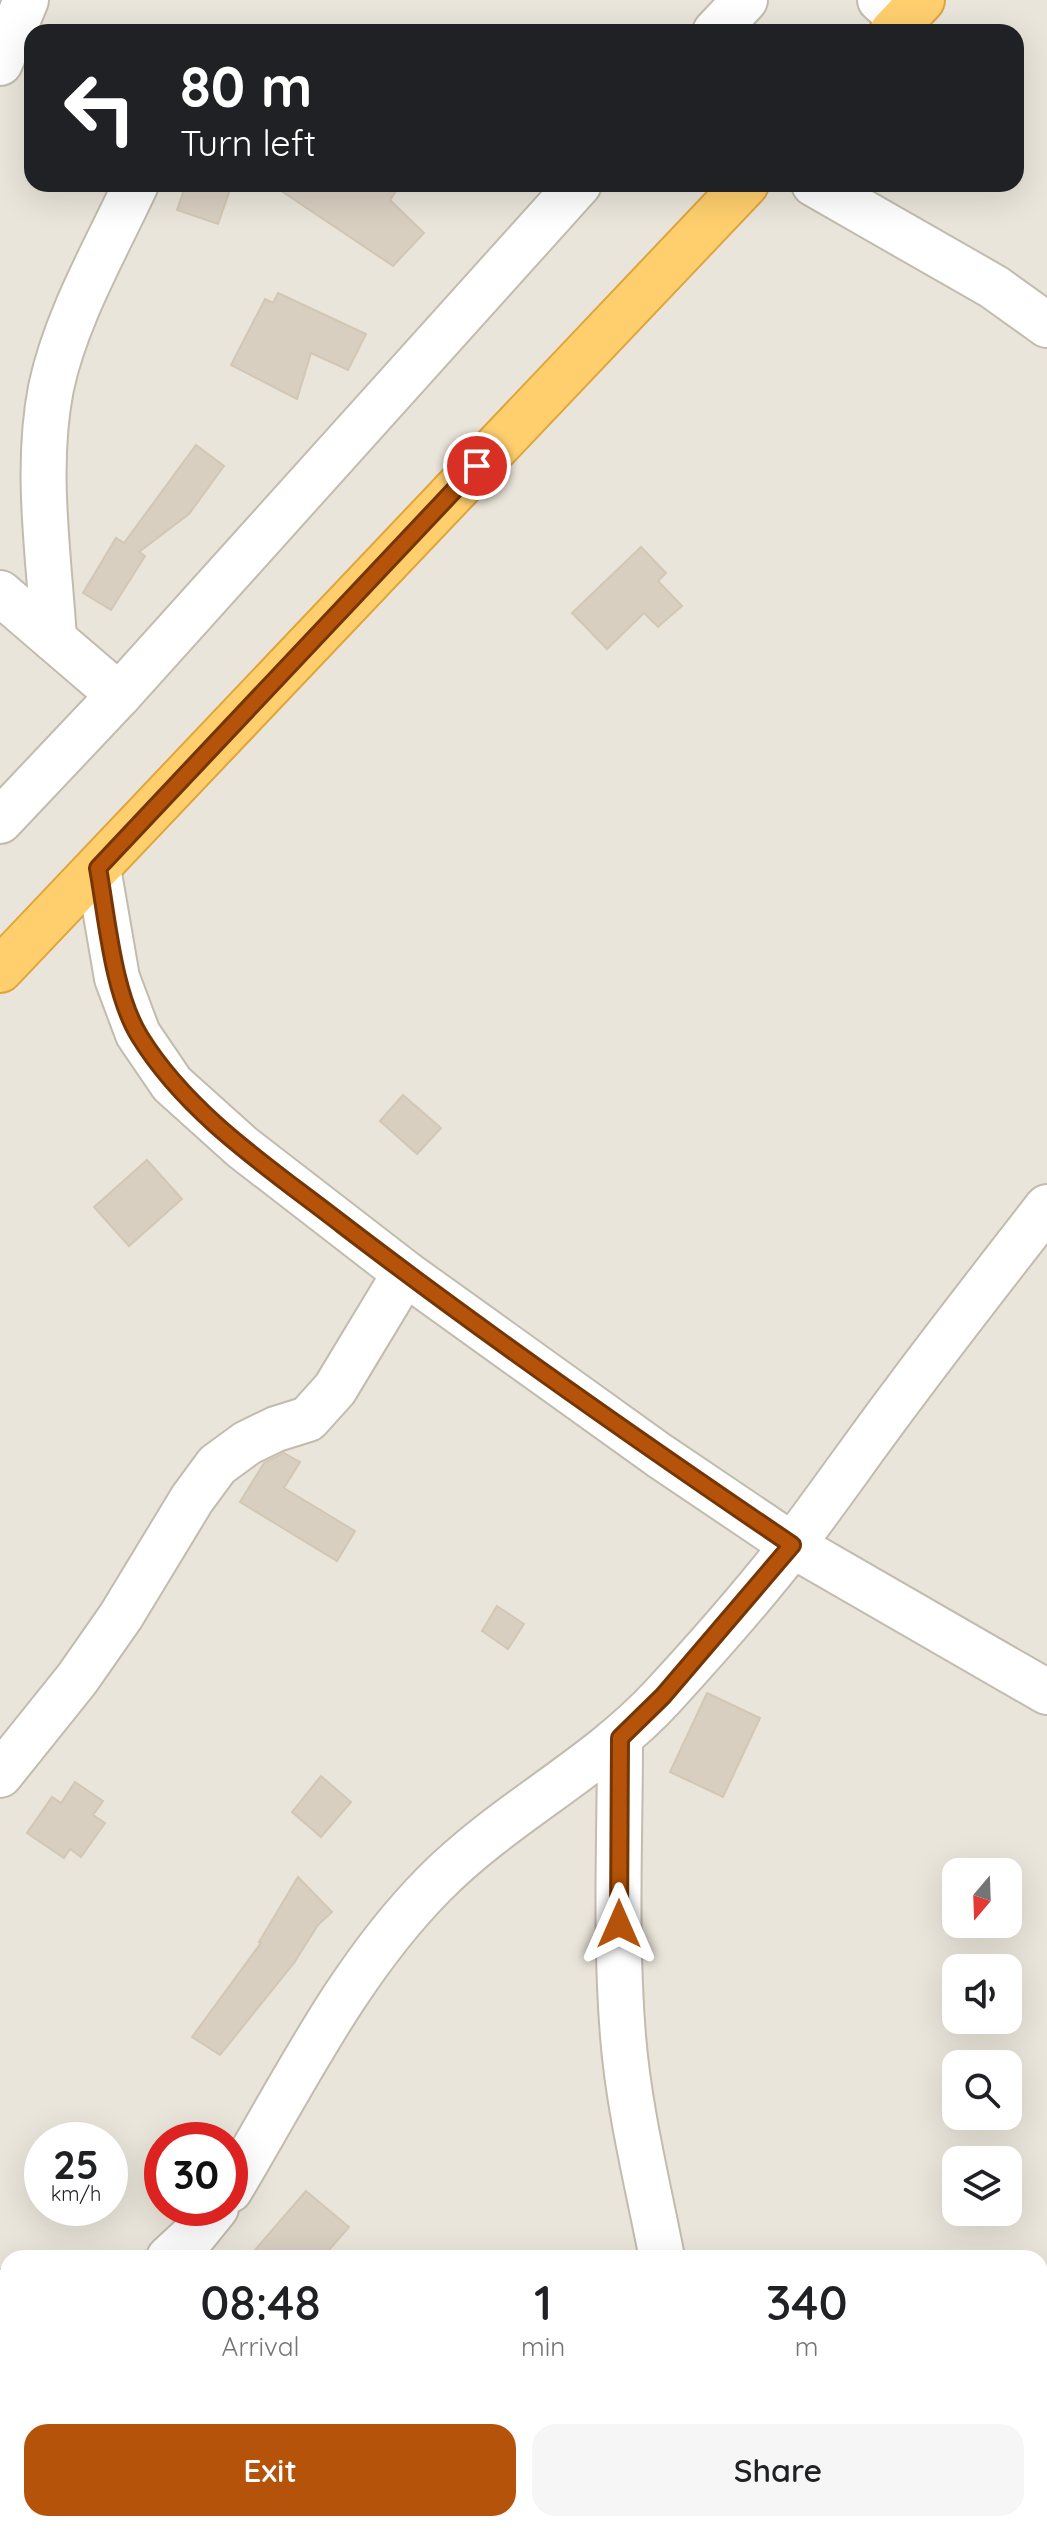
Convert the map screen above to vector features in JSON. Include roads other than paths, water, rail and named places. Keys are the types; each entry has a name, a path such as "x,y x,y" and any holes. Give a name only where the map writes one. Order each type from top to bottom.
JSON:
{"highway":[{"path":"0,970 738,192"}],"street":[{"path":"0,63 26,0"},
{"path":"722,24 745,0"},
{"path":"54,639 44,497 51,389 65,339 132,192"},
{"path":"0,821 119,695 572,192"},
{"path":"828,192 994,287 1047,325"},
{"path":"0,593 119,695"},
{"path":"98,868 117,978 138,1034 172,1084 242,1147 405,1273 660,1456 792,1545 1047,1692"},
{"path":"248,2160 302,2072 331,2015 389,1937 434,1884 482,1843 620,1738 663,1696 792,1545 905,1391 1047,1207"},
{"path":"0,1775 77,1679 217,1465 247,1443 276,1429 308,1419 335,1389 405,1273"},
{"path":"620,1738 619,1954 623,2037 628,2082 660,2250"},
{"path":"177,2250 199,2226"}]}
